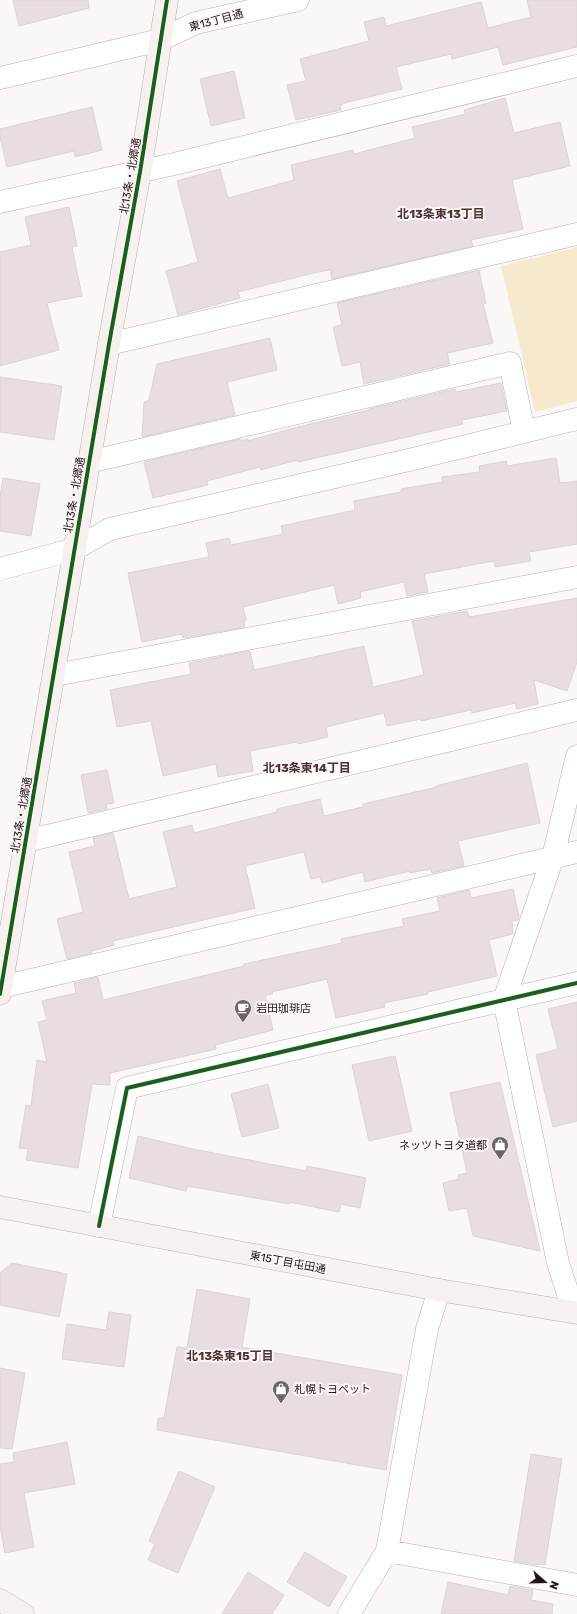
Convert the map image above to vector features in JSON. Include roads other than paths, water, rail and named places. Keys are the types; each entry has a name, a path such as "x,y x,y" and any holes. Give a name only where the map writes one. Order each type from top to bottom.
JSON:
{"street":[{"name":"北13条・北郷通","path":"1,990 55,675 74,549 140,172 167,0"},
{"name":"東13丁目通","path":"0,78 160,40 196,23 298,0"},
{"path":"0,202 140,172 577,66"},
{"path":"109,344 577,234"},
{"path":"89,462 510,363 524,432"},
{"path":"0,569 74,549 110,529 413,459 577,419"},
{"path":"55,675 577,577"},
{"path":"26,841 577,710"},
{"path":"575,1313 558,1263 504,1000 553,857 577,756"},
{"path":"1,990 577,852"},
{"path":"100,1226 127,1088 577,983"},
{"name":"東15丁目屯田通","path":"0,1207 439,1290 575,1313"},
{"path":"349,1614 387,1551 427,1329 439,1290"},
{"path":"387,1551 577,1585"},
{"path":"0,1600 23,1614"}],"place":[{"name":"岩田珈琲店","path":"243,1023"},
{"name":"ネッツトヨタ道都","path":"500,1160"},
{"name":"札幌トヨペット","path":"281,1404"}],"district":[{"name":"北13条東13丁目","path":"441,214"},
{"name":"北13条東14丁目","path":"307,768"},
{"name":"北13条東15丁目","path":"230,1356"}]}
